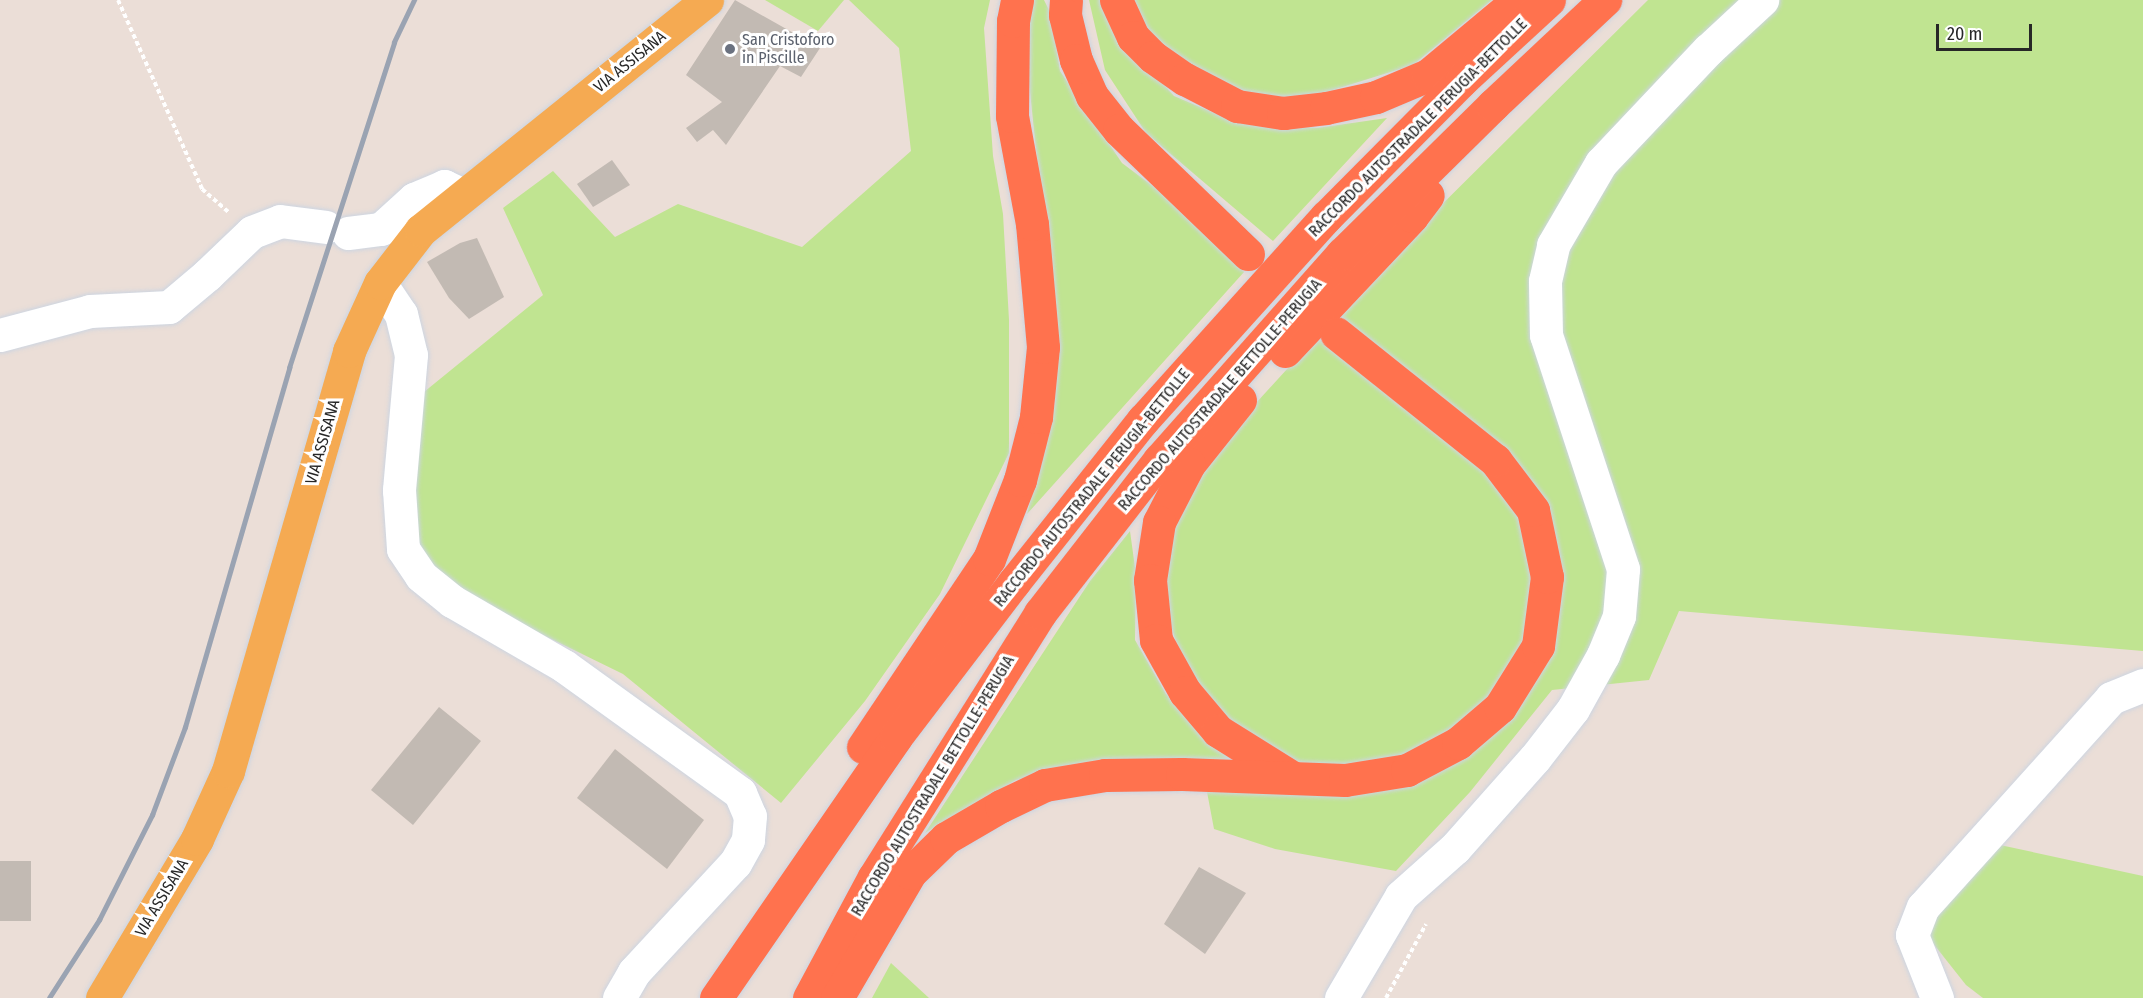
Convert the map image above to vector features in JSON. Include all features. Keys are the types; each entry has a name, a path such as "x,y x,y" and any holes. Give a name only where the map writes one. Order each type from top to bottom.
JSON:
{"highway":[{"path":"708,998 757,903 989,560 1020,480 1036,417 1043,347 1032,224 1012,116 1013,21 1017,0"},
{"path":"1066,0 1065,15 1077,60 1092,96 1119,130 1248,254"},
{"path":"1116,0 1133,37 1153,57 1177,74 1237,106 1283,113 1326,108 1376,98 1428,75 1518,0"},
{"name":"RACCORDO AUTOSTRADALE PERUGIA-BETTOLLE","path":"716,998 896,737 1014,582 1143,420 1326,217 1462,80 1549,0"},
{"name":"RACCORDO AUTOSTRADALE BETTOLLE-PERUGIA","path":"809,998 874,877 1040,612 1159,460 1326,272 1493,105 1605,0"},
{"path":"1291,777 1218,731 1185,692 1156,640 1150,580 1158,522 1189,464 1248,390 1412,216 1493,105"},
{"path":"837,998 910,873 946,838 1000,806 1045,785 1105,775 1291,777 1345,780 1407,770 1458,743 1500,707 1538,646 1547,576 1533,510 1495,460 1336,333"}],"main road":[{"name":"VIA ASSISANA","path":"102,998 197,839 228,771 349,351 380,283 421,230 706,0"}],"street":[{"path":"1341,998 1401,896 1455,848 1535,758 1573,710 1603,655 1619,616 1623,569 1546,335 1545,281 1553,245 1601,163 1707,50 1762,0"},
{"path":"0,335 90,311 169,307 252,232 280,221 337,230 381,229 414,199 444,186 463,195"},
{"path":"380,283 401,314 411,355 399,490 403,549 421,576 452,601 564,666 740,793 750,816 748,840 735,863 634,972 619,998"},
{"path":"1937,998 1912,935 1923,907 2111,699 2143,685"}],"path":[{"path":"118,0 202,189 252,232"}],"green space":[{"path":"765,0 844,0 818,31"},
{"path":"849,0 990,0 984,28 993,156 1003,214 1009,320 1009,453 940,594 865,701 781,803 623,674 488,608 423,561 411,502 424,392 543,295 503,208 553,171 615,237 678,204 802,247 911,151 899,48"},
{"path":"1029,0 1044,0 1051,14 1060,71 1122,163 1202,223 1244,272 1027,514 1055,404 1055,291 1036,150 1023,23"},
{"path":"1089,0 1106,0 1138,56 1174,96 1231,120 1317,128 1387,118 1273,241 1146,133 1105,70"},
{"path":"1129,0 1492,0 1413,65 1288,104 1215,86 1157,50"},
{"path":"1648,0 2143,0 2143,651 1679,611 1649,680 1552,690 1470,792 1396,871 1275,849 1214,829 1201,760 1075,766 1016,780 925,833 1090,581 1130,531 1136,575 1135,640 1166,694 1201,728 1161,591 1176,507 1256,403 1391,255"},
{"path":"2000,845 2143,876 2143,998 1983,998 1966,985 1928,937 1943,898"},
{"path":"891,963 929,998 872,998"}],"building":[{"path":"735,0 820,48 801,77 780,66 726,145 713,130 697,142 686,128 722,102 686,75"},
{"path":"612,160 630,185 593,207 577,184"},
{"path":"477,238 504,297 469,319 449,298 427,262 460,243"},
{"path":"439,707 481,741 413,825 371,790"},
{"path":"615,749 704,820 667,869 577,798"},
{"path":"0,861 31,861 31,921 0,921"},
{"path":"1199,867 1246,893 1205,954 1164,924"}],"railway":[{"path":"49,998 99,920 152,815 185,727 289,368 394,42 414,0"}],"place":[{"name":"San Cristoforo in Piscille","path":"730,49"}]}
